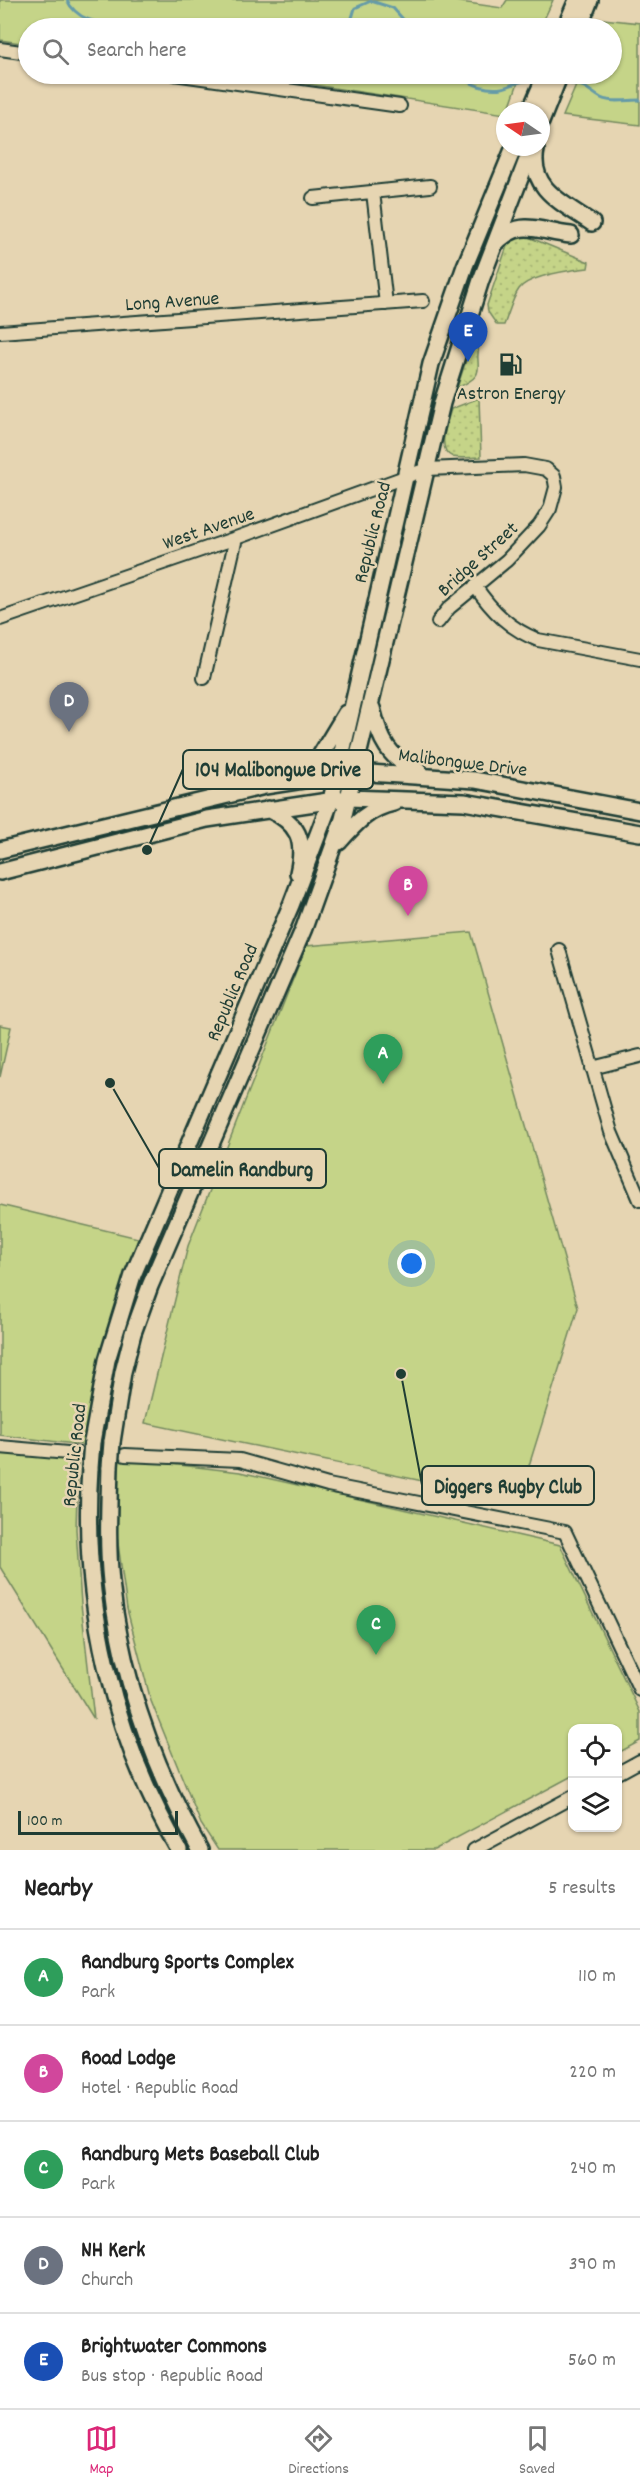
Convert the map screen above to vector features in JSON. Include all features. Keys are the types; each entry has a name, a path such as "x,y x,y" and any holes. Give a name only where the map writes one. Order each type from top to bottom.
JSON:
{"main road":[{"path":"569,18 577,0"},
{"path":"583,18 590,0"},
{"path":"542,102 544,84"},
{"path":"547,102 555,84"},
{"name":"Republic Road","path":"179,1850 147,1789 115,1703 96,1613 88,1531 90,1468 92,1442 107,1360 134,1275 291,905 330,800 421,403 446,318 510,156"},
{"name":"Republic Road","path":"200,1850 157,1763 133,1691 119,1632 111,1582 109,1525 112,1442 123,1372 133,1333 150,1286 292,955 335,847 455,357 494,245 529,156"},
{"path":"535,156 536,173 542,185 592,223"},
{"path":"494,245 510,231 524,227 571,235"},
{"path":"265,786 304,770 317,761 353,701"},
{"path":"371,704 379,734 392,755 411,768 431,775"},
{"name":"Malibongwe Drive","path":"0,850 265,786 354,772 431,775 511,785 640,812"},
{"name":"Malibongwe Drive","path":"0,872 207,819 268,808 348,798 414,800 494,807 640,833"},
{"path":"335,847 359,819 375,809 414,800"},
{"path":"268,808 288,820 298,833 300,865 291,905"}],"street":[{"path":"0,49 18,52"},
{"path":"245,84 400,106"},
{"path":"313,198 430,186"},
{"path":"374,192 386,304"},
{"name":"Long Avenue","path":"0,332 423,301"},
{"name":"Bridge Street","path":"427,470 536,466 546,469 554,476 556,487 550,510 539,526 507,560 449,608 438,622"},
{"name":"West Avenue","path":"0,619 427,470"},
{"path":"204,678 236,538"},
{"path":"475,586 501,619 524,634 538,640 640,659"},
{"path":"559,950 611,1132 640,1200"},
{"path":"592,1068 640,1056"},
{"path":"0,1447 79,1454"},
{"path":"125,1455 240,1460 265,1465 328,1485 565,1532 640,1690"},
{"path":"622,1771 640,1761"},
{"path":"474,1850 568,1800"}],"green space":[{"path":"0,0 447,0 502,8 507,0 553,0 545,18 18,18 18,43 0,40"},
{"path":"622,21 640,23 640,125 563,116 577,84 622,84"},
{"path":"308,84 517,84 511,102 496,102 496,113"},
{"path":"526,236 589,262 588,268 551,274 524,284 514,297 504,325 497,325 488,312 487,305 508,243 515,238"},
{"path":"475,333 480,339 477,373 474,378 457,388"},
{"path":"479,398 481,457 453,457 445,448 444,442 451,409"},
{"path":"471,932 578,1308 518,1501 145,1423 188,1246 306,946"},
{"path":"0,1025 11,1027 0,1077"},
{"path":"0,1205 138,1238 83,1445 0,1435"},
{"path":"0,1452 78,1460 76,1529 81,1604 94,1719 0,1567"},
{"path":"119,1458 240,1472 560,1545 640,1712 640,1741 622,1751 622,1724 568,1724 568,1778 434,1850 218,1850 201,1824 151,1701 127,1609 117,1536"}],"waterway":[{"path":"67,0 77,13 86,18"},
{"path":"352,18 355,8 371,1 393,8 402,18"},
{"path":"474,84 491,88 514,84"},
{"path":"571,84 583,87 605,100 640,100"}],"place":[{"name":"Brightwater Commons","path":"468,362"},
{"name":"Astron Energy","path":"511,365"},
{"name":"NH Kerk","path":"69,732"},
{"name":"104 Malibongwe Drive","path":"147,850"},
{"name":"Road Lodge","path":"408,916"},
{"name":"Damelin Randburg","path":"110,1083"},
{"name":"Randburg Sports Complex","path":"383,1084"},
{"name":"Diggers Rugby Club","path":"401,1374"},
{"name":"Randburg Mets Baseball Club","path":"376,1655"}]}
